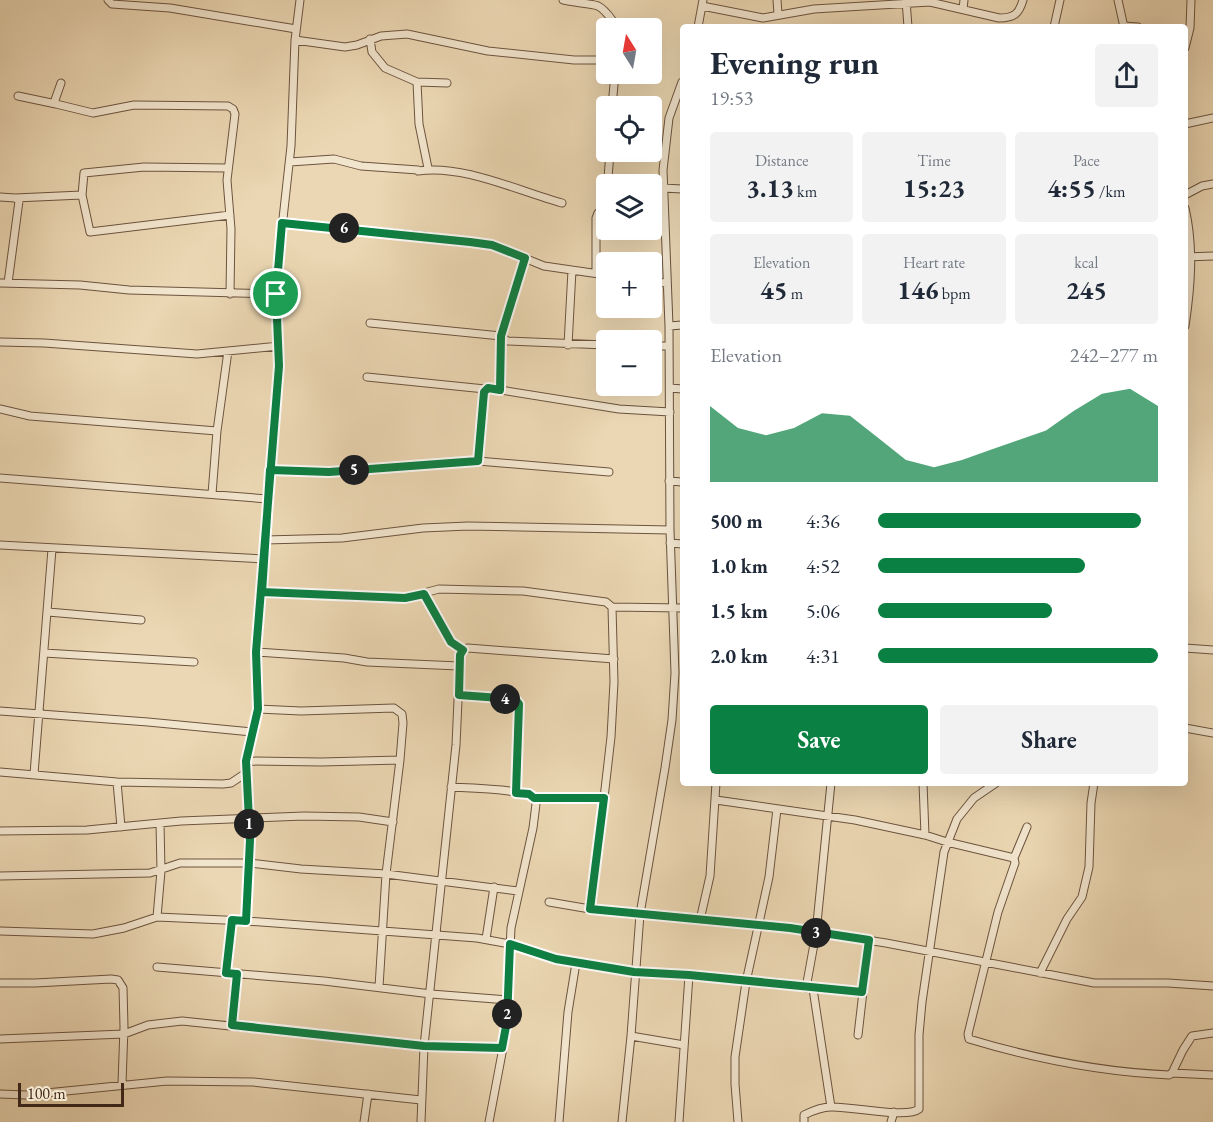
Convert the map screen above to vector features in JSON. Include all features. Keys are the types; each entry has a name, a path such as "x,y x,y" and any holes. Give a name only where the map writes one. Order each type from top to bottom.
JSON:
{"street":[{"path":"108,0 112,4 170,9 296,29"},
{"path":"246,921 249,819 246,761 258,709 256,652 278,393 279,346 276,294 290,162 295,40 300,0"},
{"path":"563,0 575,4 597,5 610,18"},
{"path":"777,0 778,14"},
{"path":"963,9 964,0"},
{"path":"699,24 703,3 763,18 838,4 930,2 999,18 1010,18 1016,15 1023,0"},
{"path":"1055,24 1060,0"},
{"path":"1118,0 1124,24"},
{"path":"1188,29 1192,14 1191,0"},
{"path":"906,2 908,24"},
{"path":"295,40 345,47 381,36 407,34 488,51 574,60 596,60"},
{"path":"370,39 372,52 385,68 417,82 447,83"},
{"path":"417,82 419,124 428,168"},
{"path":"56,104 55,100 61,83"},
{"path":"622,1122 640,914 679,673 670,543 669,326 663,188 665,135 680,88"},
{"path":"18,96 93,113 134,105 228,106 233,109 228,168 230,294"},
{"path":"1188,123 1213,118"},
{"path":"290,162 334,159 360,166 418,170 428,168 471,175 562,203"},
{"path":"228,168 144,167 84,173 82,195 90,232 230,214"},
{"path":"1188,193 1202,186 1213,184"},
{"path":"663,188 680,189"},
{"path":"0,197 82,195"},
{"path":"15,198 19,201 4,283 80,285 129,290 276,294"},
{"path":"282,223 492,245 544,266 596,273"},
{"path":"1188,224 1191,241 1188,274"},
{"path":"1189,257 1213,256"},
{"path":"500,390 501,336 525,258"},
{"path":"568,345 572,270"},
{"path":"662,283 667,283"},
{"path":"370,323 501,336 507,341 596,345"},
{"path":"669,326 680,325"},
{"path":"0,342 36,342 197,354 279,346"},
{"path":"212,494 217,431 228,351"},
{"path":"367,377 500,390 619,409 670,412"},
{"path":"670,388 680,389"},
{"path":"478,461 485,390"},
{"path":"0,409 30,416 217,431"},
{"path":"270,470 329,472 478,461 609,472"},
{"path":"0,478 268,499"},
{"path":"669,481 680,482"},
{"path":"265,540 342,538 423,528 468,526 670,530"},
{"path":"670,543 680,544"},
{"path":"0,545 264,560"},
{"path":"34,774 52,549"},
{"path":"262,592 405,598 439,589 523,591 606,602 612,607 680,608"},
{"path":"424,594 451,642 463,650"},
{"path":"590,909 611,737 614,658 612,607"},
{"path":"48,612 141,620"},
{"path":"463,650 468,648 614,658"},
{"path":"1188,648 1213,650"},
{"path":"421,1122 424,1046 437,936 459,695 459,666 463,650"},
{"path":"44,652 194,662"},
{"path":"256,652 344,658 367,662 459,666"},
{"path":"459,695 515,699 519,704 516,793"},
{"path":"258,709 301,711 394,708 402,714 404,723 386,874 380,987"},
{"path":"0,711 252,732"},
{"path":"1188,729 1213,733"},
{"path":"246,761 400,760"},
{"path":"0,772 117,782 223,784 231,783 246,773"},
{"path":"117,782 121,827"},
{"path":"700,920 710,876 716,786"},
{"path":"831,786 809,988 831,1107"},
{"path":"923,786 924,835"},
{"path":"804,1122 804,1115 831,1107 894,1112 915,1112 919,1109 919,1035 922,1002 946,842 957,819 974,798 992,786"},
{"path":"1040,974 1067,919 1082,897 1089,867 1090,803 1093,786"},
{"path":"450,787 529,794 534,798 536,804 533,828 518,891 510,944 506,1032 489,1122"},
{"path":"534,798 604,798"},
{"path":"716,800 829,816 924,835 1014,858"},
{"path":"738,1122 735,1057 746,982 769,877 777,810"},
{"path":"0,831 87,830 181,821 333,815 393,822"},
{"path":"157,917 160,824"},
{"path":"1027,827 1014,858 1015,863 998,912 968,1034 969,1039 1031,1057 1087,1067 1137,1073 1213,1075"},
{"path":"0,876 150,873 180,863 249,863 386,874 518,891"},
{"path":"486,939 494,887"},
{"path":"549,902 590,909 758,925 869,940 1094,983 1168,983 1213,986"},
{"path":"0,931 93,934 124,928 157,917 232,920 486,939 510,944 543,956 634,972 689,975 862,992"},
{"path":"226,973 232,920"},
{"path":"858,1035 869,940"},
{"path":"559,1122 568,1012 576,963"},
{"path":"157,967 508,1000"},
{"path":"232,1025 237,974"},
{"path":"680,1122 689,975"},
{"path":"0,983 118,980 123,988 122,1084"},
{"path":"0,1039 124,1034 148,1025 182,1021 424,1046 502,1048"},
{"path":"1172,1073 1192,1036 1213,1033"},
{"path":"631,1036 684,1046"},
{"path":"0,1094 26,1095 122,1084 254,1082 421,1100"},
{"path":"364,1122 368,1094"},
{"path":"891,1122 894,1112"}],"route":[{"path":"276,294 278,393 275,419 268,499 256,652 258,709 246,761 250,840 246,921 232,920 226,973 237,974 232,1025 424,1046 502,1048 507,1021 510,944 556,959 634,972 689,975 862,992 869,940 790,928 590,909 604,798 534,798 529,794 516,793 519,704 515,699 459,695 459,666 463,650 451,642 424,594 405,598 262,592 268,499 270,470 329,472 478,461 484,392 488,388 500,390 501,336 525,258 492,245 424,236 282,223 276,294"}]}
